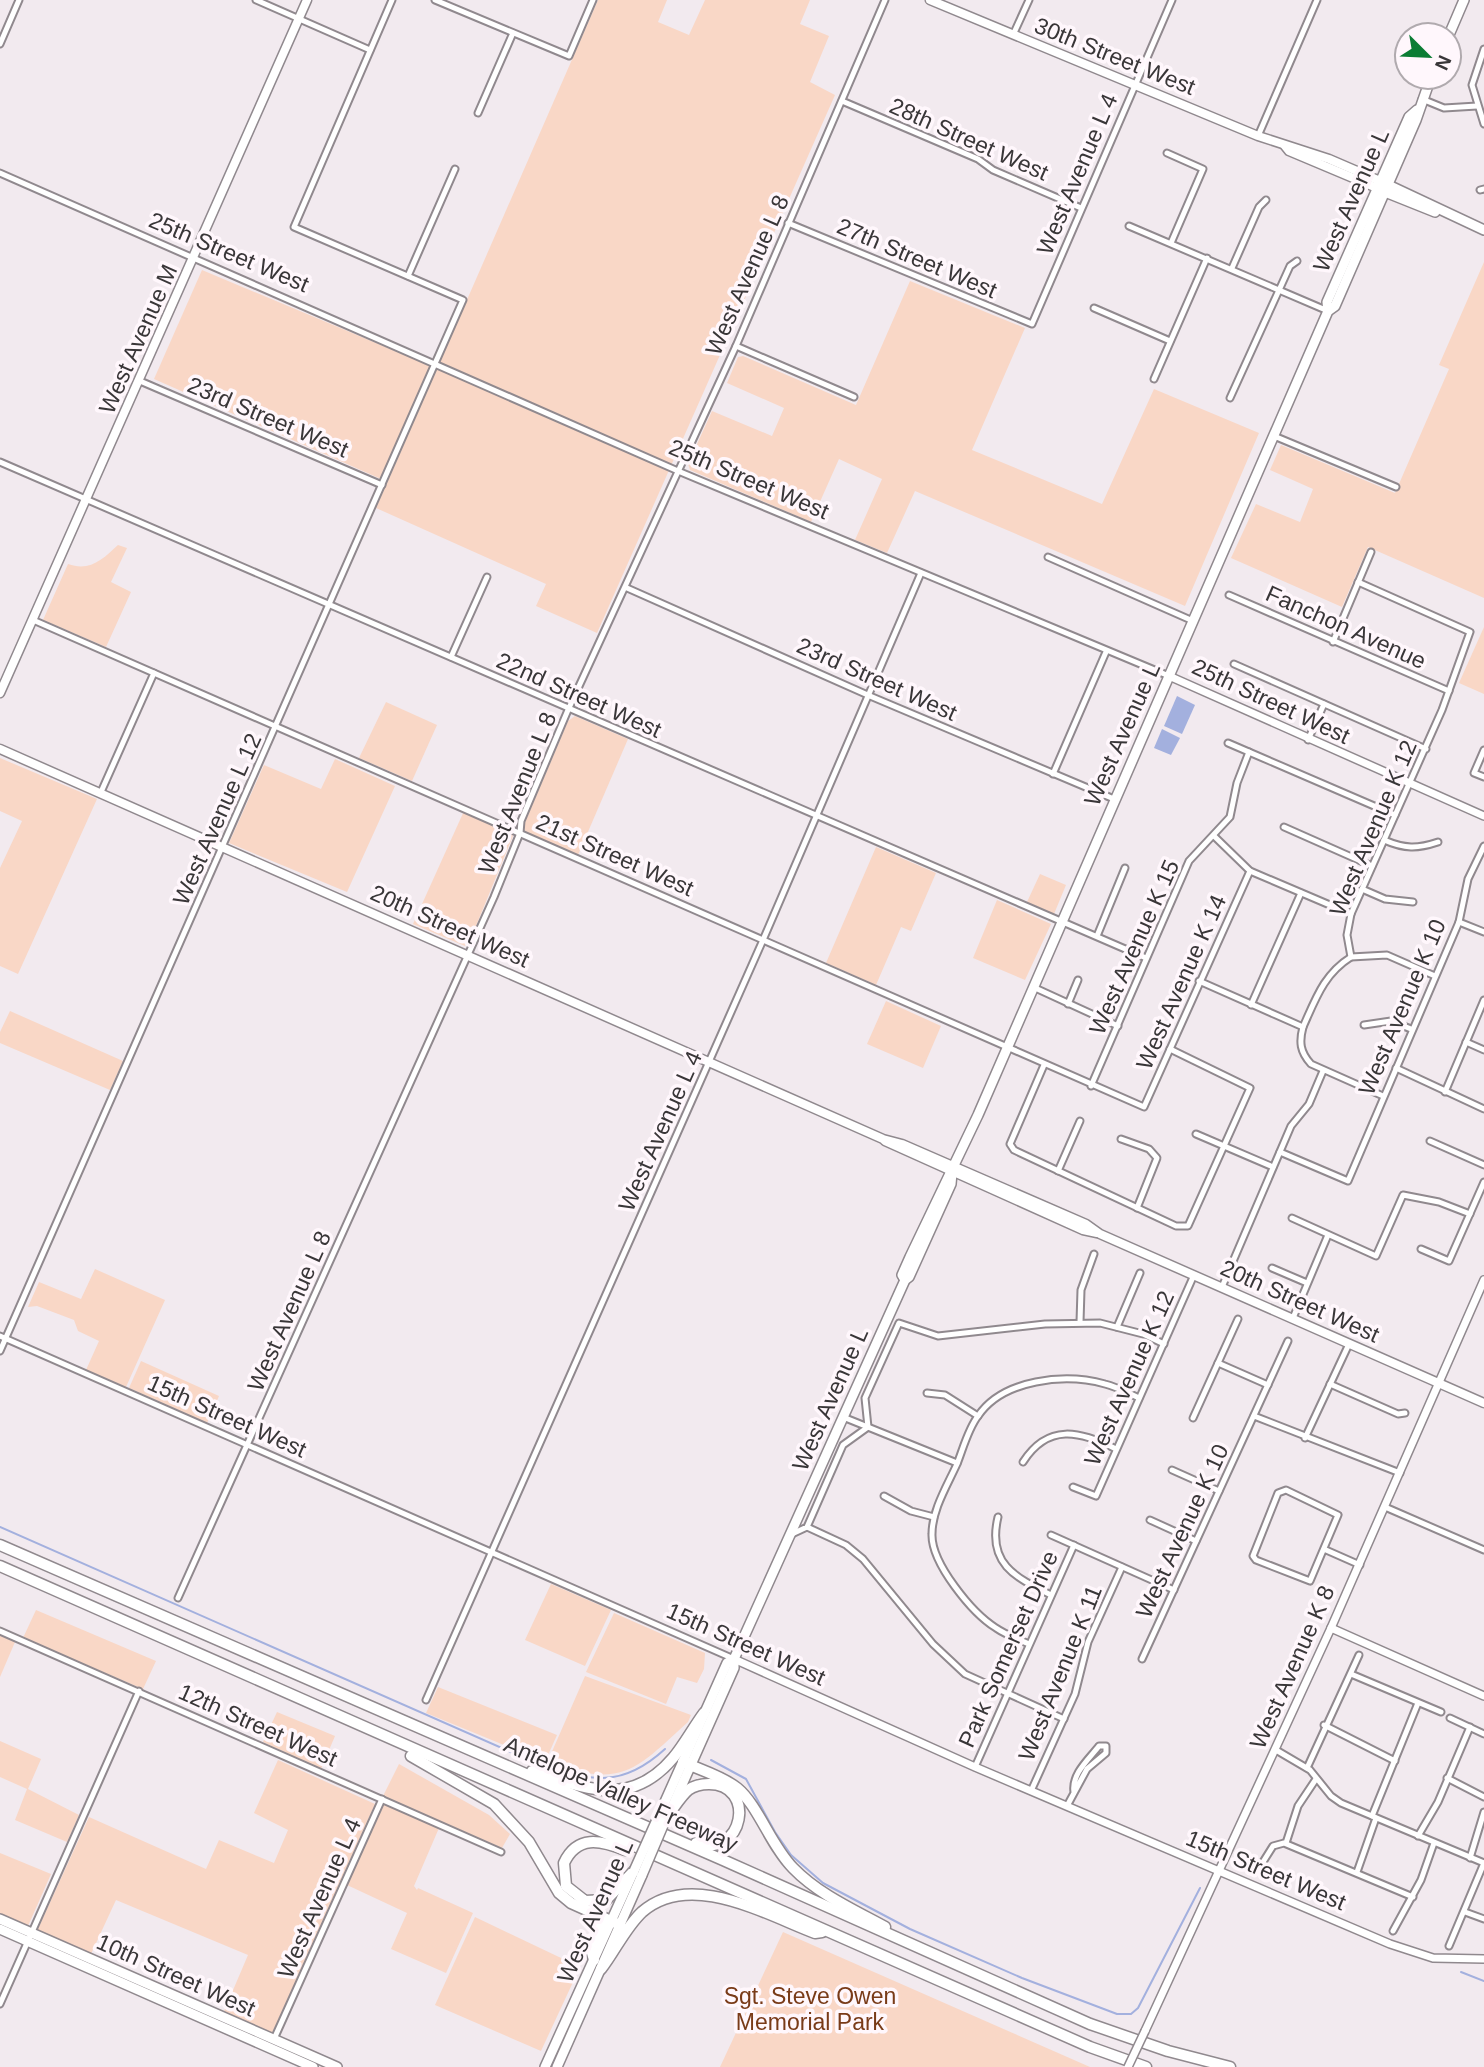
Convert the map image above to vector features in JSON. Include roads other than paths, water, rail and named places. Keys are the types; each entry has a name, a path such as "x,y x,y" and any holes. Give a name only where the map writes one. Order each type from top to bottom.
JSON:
{"highway":[{"name":"Antelope Valley Freeway","path":"0,1545 1128,2039 1230,2067"},
{"name":"Antelope Valley Freeway","path":"0,1566 346,1721 1090,2047 1146,2067"},
{"path":"483,1755 596,1791 615,1791 644,1783 659,1772 673,1758 704,1713"},
{"path":"346,1721 494,1804 529,1842 559,1893 616,1923"},
{"path":"687,1764 737,1788 748,1801 780,1855 811,1884 924,1951"},
{"path":"617,1815 704,1846 715,1846 732,1835 739,1819 739,1804 735,1796 723,1786 696,1785 685,1792 664,1814"},
{"path":"638,1873 616,1894 595,1903 577,1898 570,1892 562,1871 573,1849 588,1841 608,1843 663,1865 688,1871"},
{"path":"601,1969 643,1912 662,1900 684,1895 715,1897 814,1933 826,1931"},
{"path":"587,1910 601,1923 592,1953 594,1960"}],"main road":[{"name":"West Avenue M","path":"0,693 195,259 307,0"},
{"name":"30th Street West","path":"930,0 1258,136 1329,159 1382,186 1484,230"},
{"path":"1455,21 1464,0"},
{"name":"West Avenue L","path":"557,2067 601,1969 616,1923 664,1814 734,1668 734,1659 951,1184 954,1170 1114,799 1328,311 1335,306 1382,186 1425,91"},
{"name":"20th Street West","path":"0,749 883,1139 902,1144 954,1170 1086,1224 1100,1234 1484,1403"},
{"name":"West Avenue L","path":"687,1764 704,1713 727,1663 734,1659"},
{"name":"10th Street West","path":"0,1922 32,1932 149,1989 272,2044 337,2067"},
{"name":"10th Street West","path":"0,1922 28,1942 106,1976 119,1977 203,2008 313,2067"},
{"name":"West Avenue L","path":"545,2067 594,1960 616,1923"}],"street":[{"path":"0,44 19,0"},
{"path":"256,0 370,50"},
{"path":"393,0 294,227 408,276 455,169"},
{"path":"435,0 569,56 593,0"},
{"name":"West Avenue L 8","path":"178,1598 468,955 568,710 627,588 677,471 736,346 885,0"},
{"path":"1013,35 1029,0"},
{"name":"West Avenue L 4","path":"1032,324 1172,0"},
{"path":"1258,136 1317,0"},
{"path":"478,113 513,33"},
{"path":"1484,49 1472,85 1476,106 1484,124"},
{"path":"1422,99 1444,108 1476,106"},
{"name":"28th Street West","path":"842,101 978,159 993,170 1081,208"},
{"path":"1167,153 1203,169 1171,243"},
{"name":"25th Street West","path":"0,173 436,362 677,471 1169,676 1409,785 1484,816"},
{"path":"1232,268 1259,207 1266,200"},
{"name":"27th Street West","path":"788,223 1032,324"},
{"path":"1129,226 1328,311"},
{"path":"1154,379 1206,258"},
{"path":"1230,398 1290,266 1297,261"},
{"name":"West Avenue L 12","path":"0,1350 3,1337 277,727 463,300 408,276"},
{"path":"1094,308 1170,341"},
{"path":"736,346 854,397"},
{"name":"23rd Street West","path":"140,381 382,485"},
{"path":"1274,436 1396,487"},
{"name":"22nd Street West","path":"0,462 814,817 1146,958"},
{"path":"1333,642 1371,552"},
{"path":"1048,557 1193,621"},
{"name":"West Avenue L 4","path":"426,1700 763,940 921,573"},
{"path":"452,657 486,577"},
{"name":"West Avenue K 12","path":"1352,957 1348,935 1351,914 1426,749 1470,632 1358,582"},
{"name":"23rd Street West","path":"627,588 870,696 1114,799"},
{"name":"Fanchon Avenue","path":"1229,595 1449,691"},
{"name":"21st Street West","path":"33,620 1144,1107"},
{"path":"1053,774 1106,652"},
{"path":"1234,664 1426,749"},
{"path":"101,792 154,673"},
{"path":"1308,740 1324,704"},
{"path":"1228,743 1395,815"},
{"path":"1484,750 1474,773 1484,777"},
{"name":"West Avenue K 15","path":"1091,1086 1189,861 1230,817 1237,783 1249,752"},
{"path":"1284,827 1372,866"},
{"path":"1214,836 1250,871 1351,914"},
{"path":"1384,840 1401,847 1418,849 1438,842"},
{"name":"West Avenue K 10","path":"1280,1152 1348,1181 1459,922 1468,879 1484,845"},
{"path":"1097,936 1125,868"},
{"name":"West Avenue K 14","path":"1144,1107 1250,871"},
{"path":"1362,890 1385,899 1413,902"},
{"path":"1251,1005 1301,893"},
{"path":"1459,922 1484,932"},
{"path":"1383,1096 1323,1071 1303,1056 1300,1040 1303,1027 1322,985 1335,967 1352,957 1387,955 1435,976"},
{"path":"1068,1004 1078,980"},
{"path":"1199,981 1303,1027"},
{"path":"1033,988 1118,1026"},
{"path":"1445,1092 1484,1000"},
{"path":"1364,1025 1391,1021 1411,1029"},
{"path":"1466,1042 1484,1050"},
{"path":"1044,1065 1010,1144 1014,1150 1176,1226 1188,1226 1250,1088 1170,1049"},
{"path":"1396,1069 1484,1109"},
{"path":"1222,1287 1291,1125 1309,1104 1323,1071"},
{"path":"1058,1171 1080,1121"},
{"path":"1196,1135 1273,1167"},
{"path":"1121,1139 1149,1149 1157,1158 1137,1208"},
{"path":"1430,1141 1484,1165"},
{"path":"1420,1249 1450,1261 1484,1182"},
{"path":"1292,1218 1376,1256 1403,1195 1439,1202 1470,1214"},
{"path":"1293,1318 1328,1235"},
{"path":"1094,1254 1081,1290 1080,1322 1117,1327 1164,1344"},
{"path":"1272,1268 1307,1283"},
{"path":"1117,1327 1140,1273"},
{"name":"West Avenue K 12","path":"1073,1486 1096,1496 1194,1275"},
{"name":"West Avenue K 8","path":"1128,2067 1360,1565 1484,1280"},
{"path":"1193,1418 1238,1319"},
{"name":"West Avenue L","path":"807,1527 843,1445 868,1427 865,1398 900,1323 939,1336 955,1336 1080,1322"},
{"name":"15th Street West","path":"3,1337 975,1767 1219,1872 1412,1952 1461,1961 1484,1959"},
{"name":"West Avenue K 10","path":"1142,1659 1288,1341"},
{"path":"1305,1438 1349,1344"},
{"path":"1218,1363 1268,1385"},
{"path":"1029,1644 995,1628 959,1593 934,1550 934,1517 978,1416 997,1396 1050,1380 1082,1380 1107,1384 1139,1398"},
{"path":"1330,1384 1398,1413 1405,1413"},
{"path":"927,1392 945,1395 978,1416"},
{"path":"1254,1416 1400,1473"},
{"path":"844,1417 957,1463"},
{"path":"1023,1462 1032,1447 1056,1435 1080,1434 1116,1449"},
{"path":"1172,1470 1219,1491"},
{"path":"1281,1491 1311,1501 1338,1515 1326,1550 1310,1581 1269,1566 1253,1556 1281,1491"},
{"path":"884,1496 911,1511 934,1517"},
{"path":"1385,1507 1484,1550"},
{"path":"998,1517 995,1543 1005,1566 1022,1581 1051,1595"},
{"path":"1150,1520 1196,1541"},
{"path":"792,1534 807,1527 846,1545 863,1559 949,1661 965,1674 1065,1719"},
{"path":"1051,1535 1174,1590"},
{"name":"Park Somerset Drive","path":"975,1767 1073,1545"},
{"path":"1326,1550 1360,1565"},
{"name":"West Avenue K 11","path":"1031,1791 1065,1719 1075,1694 1088,1642 1122,1567"},
{"path":"1331,1628 1484,1696"},
{"name":"12th Street West","path":"0,1631 501,1852"},
{"path":"1307,1768 1324,1725 1359,1655"},
{"path":"1351,1674 1441,1712"},
{"path":"0,2004 139,1691"},
{"path":"1357,1872 1374,1817 1418,1703"},
{"path":"1450,1718 1484,1734"},
{"path":"1324,1725 1395,1761"},
{"path":"1418,1836 1438,1802 1469,1727"},
{"path":"1067,1806 1104,1745 1106,1754 1097,1757"},
{"path":"1276,1750 1307,1768 1331,1796 1484,1863 1449,1946"},
{"path":"1447,1778 1484,1797"},
{"path":"1286,1843 1298,1806 1316,1779"},
{"name":"West Avenue L 4","path":"272,2044 382,1800"},
{"path":"1470,1858 1484,1812"},
{"path":"1258,1870 1273,1846 1278,1842 1286,1843 1413,1897"},
{"path":"1394,1931 1413,1897 1434,1843"},
{"path":"1465,1912 1484,1919"}],"water":[{"path":"1177,696 1195,705 1182,734 1164,726"},
{"path":"1162,729 1180,738 1171,755 1154,748"}],"waterway":[{"path":"0,1527 538,1764 574,1774 604,1778 634,1771 665,1749"},
{"path":"711,1760 746,1779 791,1855 823,1883 910,1929 1022,1978 1117,2014 1131,2014 1138,2008 1200,1888"},
{"path":"1461,1972 1484,1981"}],"park label":[{"name":"Sgt. Steve Owen Memorial Park","path":"810,2009"}]}
